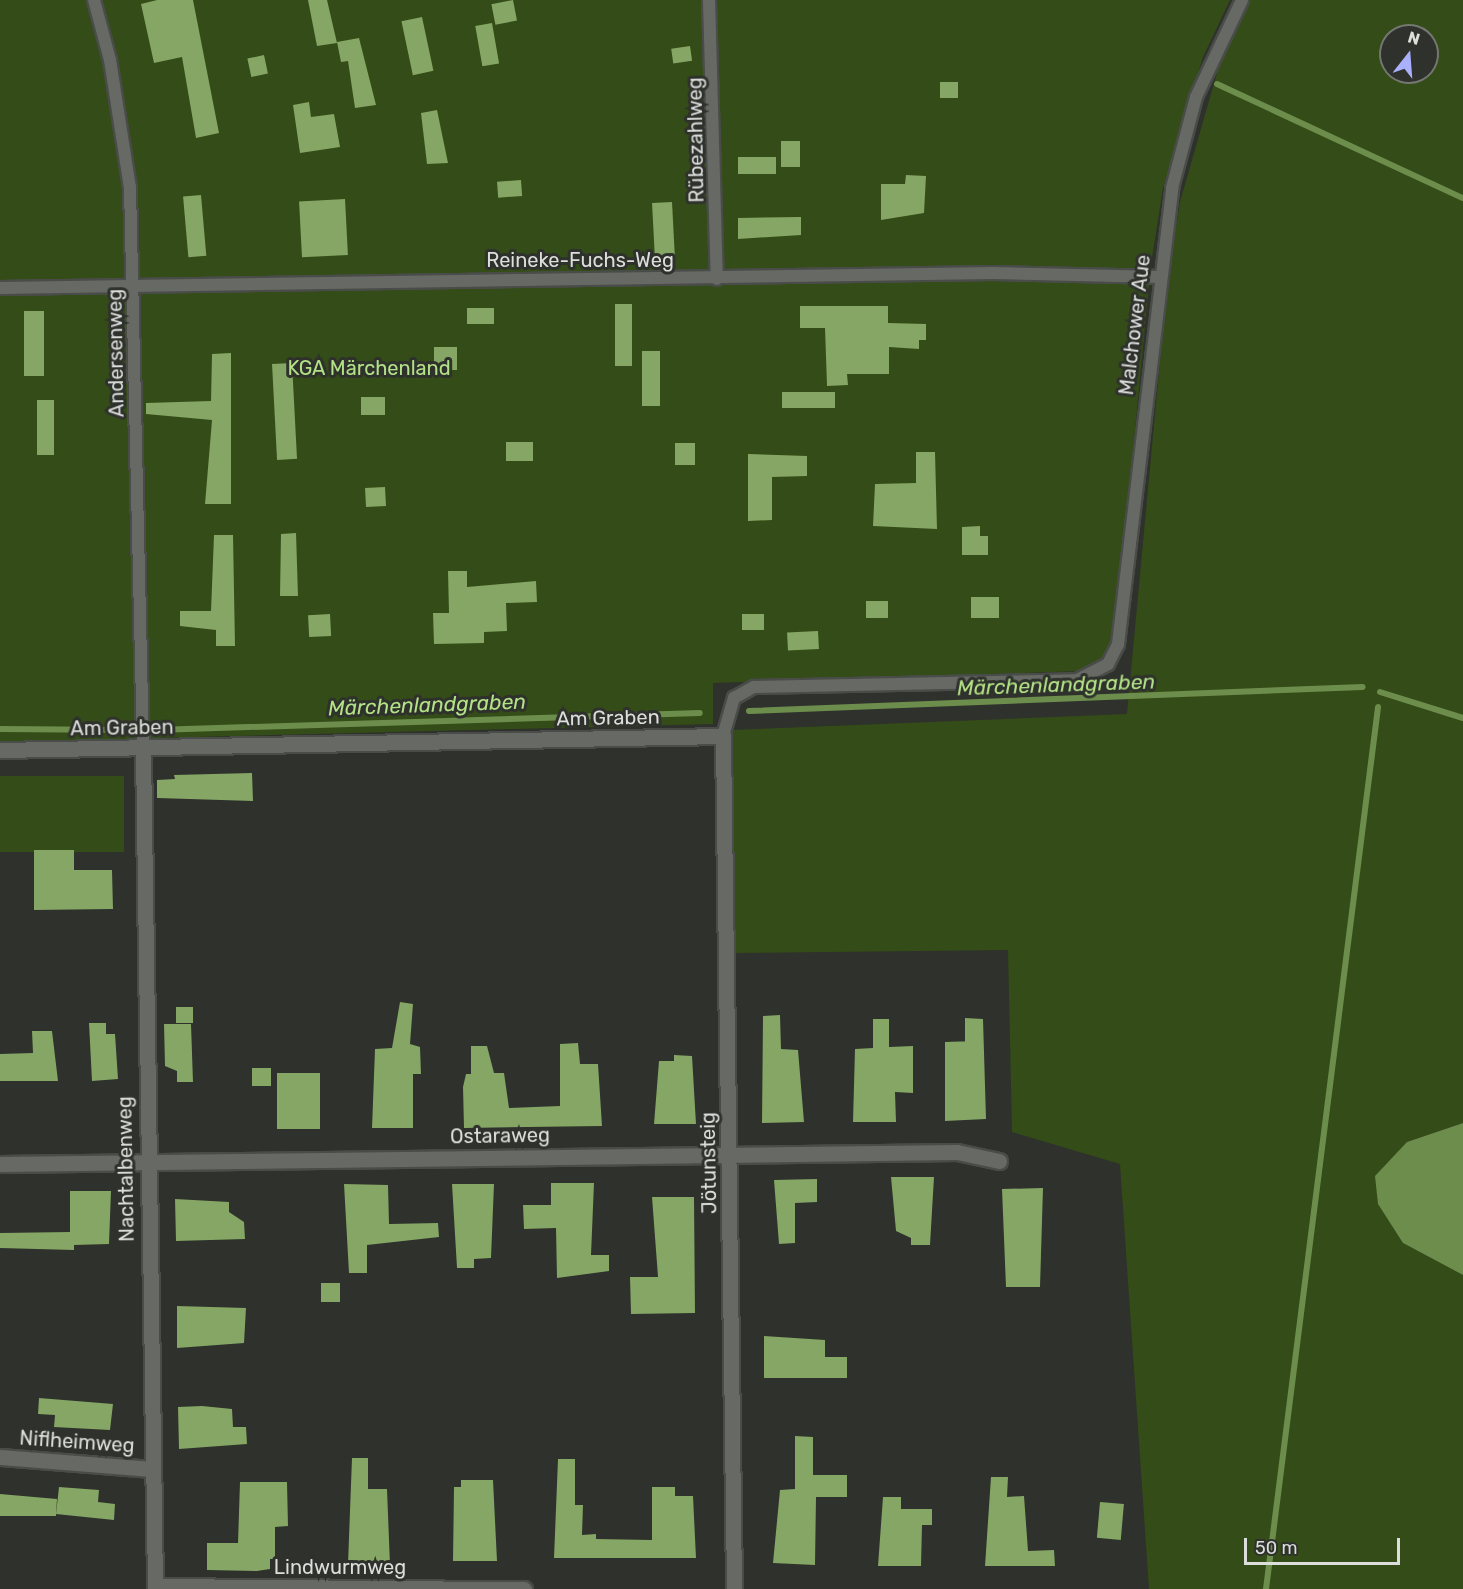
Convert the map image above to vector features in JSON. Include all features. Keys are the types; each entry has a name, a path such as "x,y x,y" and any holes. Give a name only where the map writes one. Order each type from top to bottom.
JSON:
{"street":[{"name":"Am Graben","path":"0,750 723,736"},
{"name":"Jötunsteig","path":"723,736 734,1589"},
{"name":"Nachtalbenweg","path":"143,749 146,1162 155,1588"},
{"name":"Ostaraweg","path":"0,1164 957,1152 999,1161"},
{"name":"Niflheimweg","path":"0,1457 151,1469"},
{"name":"Lindwurmweg","path":"155,1588 524,1589"}],"lane":[{"name":"Andersenweg","path":"94,0 110,60 130,187 143,749"},
{"name":"Rübezahlweg","path":"709,0 717,279"},
{"name":"Malchower Aue","path":"723,736 734,698 754,687 1077,680 1108,664 1118,644 1160,277 1185,128 1242,0"},
{"name":"Reineke-Fuchs-Weg","path":"0,288 717,279 993,273 1160,277"}],"green space":[{"name":"KGA Märchenland","path":"0,0 1230,0 1203,57 1163,188 1151,264 1112,670 713,683 713,724 0,742"},
{"path":"1250,0 1463,0 1463,1123 1407,1142 1403,1243 1463,1275 1463,1589 1149,1589 1120,1164 1012,1132 1008,950 732,953 733,730 1127,714 1168,275 1180,202 1219,66"},
{"path":"0,776 124,776 124,852 0,852"}],"shaded area":[{"path":"1463,1123 1463,1275 1403,1243 1378,1204 1375,1176 1407,1142"}],"building":[{"path":"157,0 193,0 219,133 196,138 182,57 154,63 141,4"},
{"path":"308,0 327,0 337,43 317,46"},
{"path":"513,0 517,21 495,25 491,4"},
{"path":"422,17 433,71 413,75 401,21"},
{"path":"492,23 499,63 482,66 475,26"},
{"path":"359,38 376,105 355,108 348,61 341,62 337,42"},
{"path":"690,46 692,61 673,63 671,49"},
{"path":"264,55 268,74 251,77 247,59"},
{"path":"940,82 958,82 958,98 940,98"},
{"path":"309,102 311,117 334,114 340,147 300,153 293,105"},
{"path":"437,110 448,163 427,164 421,113"},
{"path":"781,141 800,141 800,167 781,167"},
{"path":"738,157 776,157 776,174 738,174"},
{"path":"906,175 926,176 924,213 881,220 881,184 905,184"},
{"path":"521,180 522,196 498,198 497,182"},
{"path":"201,195 206,256 188,257 183,197"},
{"path":"345,199 348,255 302,257 299,201"},
{"path":"672,202 675,258 655,259 652,203"},
{"path":"801,217 801,235 738,239 738,218"},
{"path":"615,304 632,304 632,366 615,366"},
{"path":"800,306 888,306 888,323 926,324 926,340 919,340 919,349 889,347 889,374 847,374 848,385 827,386 825,328 800,328"},
{"path":"467,308 494,308 494,324 467,324"},
{"path":"24,311 44,311 44,376 24,376"},
{"path":"434,347 457,347 457,370 434,370"},
{"path":"642,351 660,351 660,406 642,406"},
{"path":"231,353 231,504 205,504 212,420 146,414 146,403 211,401 212,354"},
{"path":"292,363 297,459 277,460 272,364"},
{"path":"782,392 835,392 835,408 782,408"},
{"path":"361,397 385,397 385,415 361,415"},
{"path":"37,400 54,400 54,455 37,455"},
{"path":"506,442 533,442 533,461 506,461"},
{"path":"675,443 695,443 695,465 675,465"},
{"path":"916,452 935,452 937,529 873,526 875,484 916,483"},
{"path":"748,454 807,456 807,476 772,477 772,520 748,521"},
{"path":"385,487 386,506 366,507 365,488"},
{"path":"980,526 980,536 988,536 988,555 962,555 962,527"},
{"path":"296,533 298,596 280,596 281,534"},
{"path":"214,535 233,535 235,646 216,646 216,630 180,626 180,611 211,611"},
{"path":"448,571 467,571 467,587 536,581 537,602 506,603 507,631 484,632 484,643 434,644 433,613 449,613"},
{"path":"971,597 999,597 999,618 971,618"},
{"path":"866,601 888,601 888,618 866,618"},
{"path":"330,614 331,636 309,637 308,615"},
{"path":"742,614 764,614 764,630 742,630"},
{"path":"818,631 819,649 788,651 787,633"},
{"path":"252,773 253,801 157,798 157,780 175,779 174,775"},
{"path":"34,850 74,850 74,870 112,870 113,909 34,910"},
{"path":"400,1002 413,1004 410,1044 420,1047 421,1074 413,1074 413,1128 372,1128 375,1049 392,1048"},
{"path":"176,1007 193,1007 193,1023 176,1023"},
{"path":"780,1015 781,1049 798,1050 804,1122 762,1123 763,1016"},
{"path":"965,1018 983,1019 986,1119 945,1121 945,1042 965,1041"},
{"path":"873,1019 889,1019 889,1047 913,1046 913,1093 895,1092 896,1122 853,1122 855,1049 873,1048"},
{"path":"89,1023 106,1023 106,1034 115,1034 118,1079 92,1081"},
{"path":"164,1024 191,1024 193,1082 177,1082 177,1071 165,1066"},
{"path":"32,1031 52,1031 58,1081 0,1081 0,1054 33,1053"},
{"path":"578,1043 580,1064 598,1064 602,1126 464,1128 463,1087 466,1074 471,1074 471,1046 487,1046 494,1073 504,1073 509,1108 560,1106 560,1044"},
{"path":"674,1055 692,1056 696,1124 654,1124 659,1061 674,1061"},
{"path":"252,1068 271,1068 271,1086 252,1086"},
{"path":"277,1073 320,1073 320,1129 277,1129"},
{"path":"891,1177 934,1177 930,1245 911,1245 911,1238 896,1231"},
{"path":"817,1179 817,1202 795,1203 795,1243 779,1244 774,1180"},
{"path":"551,1183 594,1183 591,1255 609,1255 609,1271 557,1278 556,1228 524,1229 523,1205 551,1205"},
{"path":"344,1184 388,1185 389,1224 438,1223 439,1237 367,1245 367,1273 349,1273"},
{"path":"452,1184 494,1184 491,1258 474,1259 474,1268 457,1268"},
{"path":"1043,1188 1040,1287 1006,1287 1002,1189"},
{"path":"70,1191 111,1191 109,1244 74,1245 74,1250 0,1248 0,1233 70,1232"},
{"path":"652,1197 694,1197 695,1313 631,1314 630,1277 658,1277"},
{"path":"175,1199 229,1202 229,1212 244,1222 245,1239 176,1241"},
{"path":"321,1283 340,1283 340,1302 321,1302"},
{"path":"177,1306 246,1308 244,1343 177,1348"},
{"path":"764,1336 825,1340 825,1357 847,1357 847,1378 764,1378"},
{"path":"39,1398 113,1404 110,1430 54,1427 55,1415 38,1414"},
{"path":"202,1406 232,1409 233,1427 246,1427 247,1444 179,1449 178,1407"},
{"path":"795,1436 813,1437 813,1475 847,1475 847,1497 816,1497 815,1565 773,1563 780,1490 795,1489"},
{"path":"352,1458 368,1458 368,1489 387,1489 390,1565 348,1564"},
{"path":"558,1459 575,1459 575,1505 583,1505 582,1535 596,1534 596,1539 652,1540 652,1487 675,1487 675,1496 693,1496 696,1558 554,1558"},
{"path":"991,1477 1008,1477 1007,1497 1024,1496 1028,1551 1054,1550 1055,1566 985,1566"},
{"path":"461,1480 493,1480 497,1561 453,1561 454,1487 461,1487"},
{"path":"240,1482 287,1482 288,1526 275,1527 275,1559 270,1559 270,1569 207,1570 207,1543 238,1543"},
{"path":"59,1487 99,1490 98,1502 115,1504 114,1520 56,1514"},
{"path":"0,1494 57,1499 56,1516 0,1516"},
{"path":"883,1497 901,1497 901,1509 932,1509 932,1525 922,1525 921,1566 878,1566"},
{"path":"1100,1502 1124,1504 1121,1540 1097,1538"}],"waterway":[{"path":"1217,84 1463,198"},
{"name":"Märchenlandgraben","path":"749,711 1363,687"},
{"name":"Märchenlandgraben","path":"1380,692 1463,718"},
{"path":"1266,1589 1378,707"},
{"name":"Märchenlandgraben","path":"155,730 700,713"},
{"name":"Märchenlandgraben","path":"0,729 127,730"}]}
